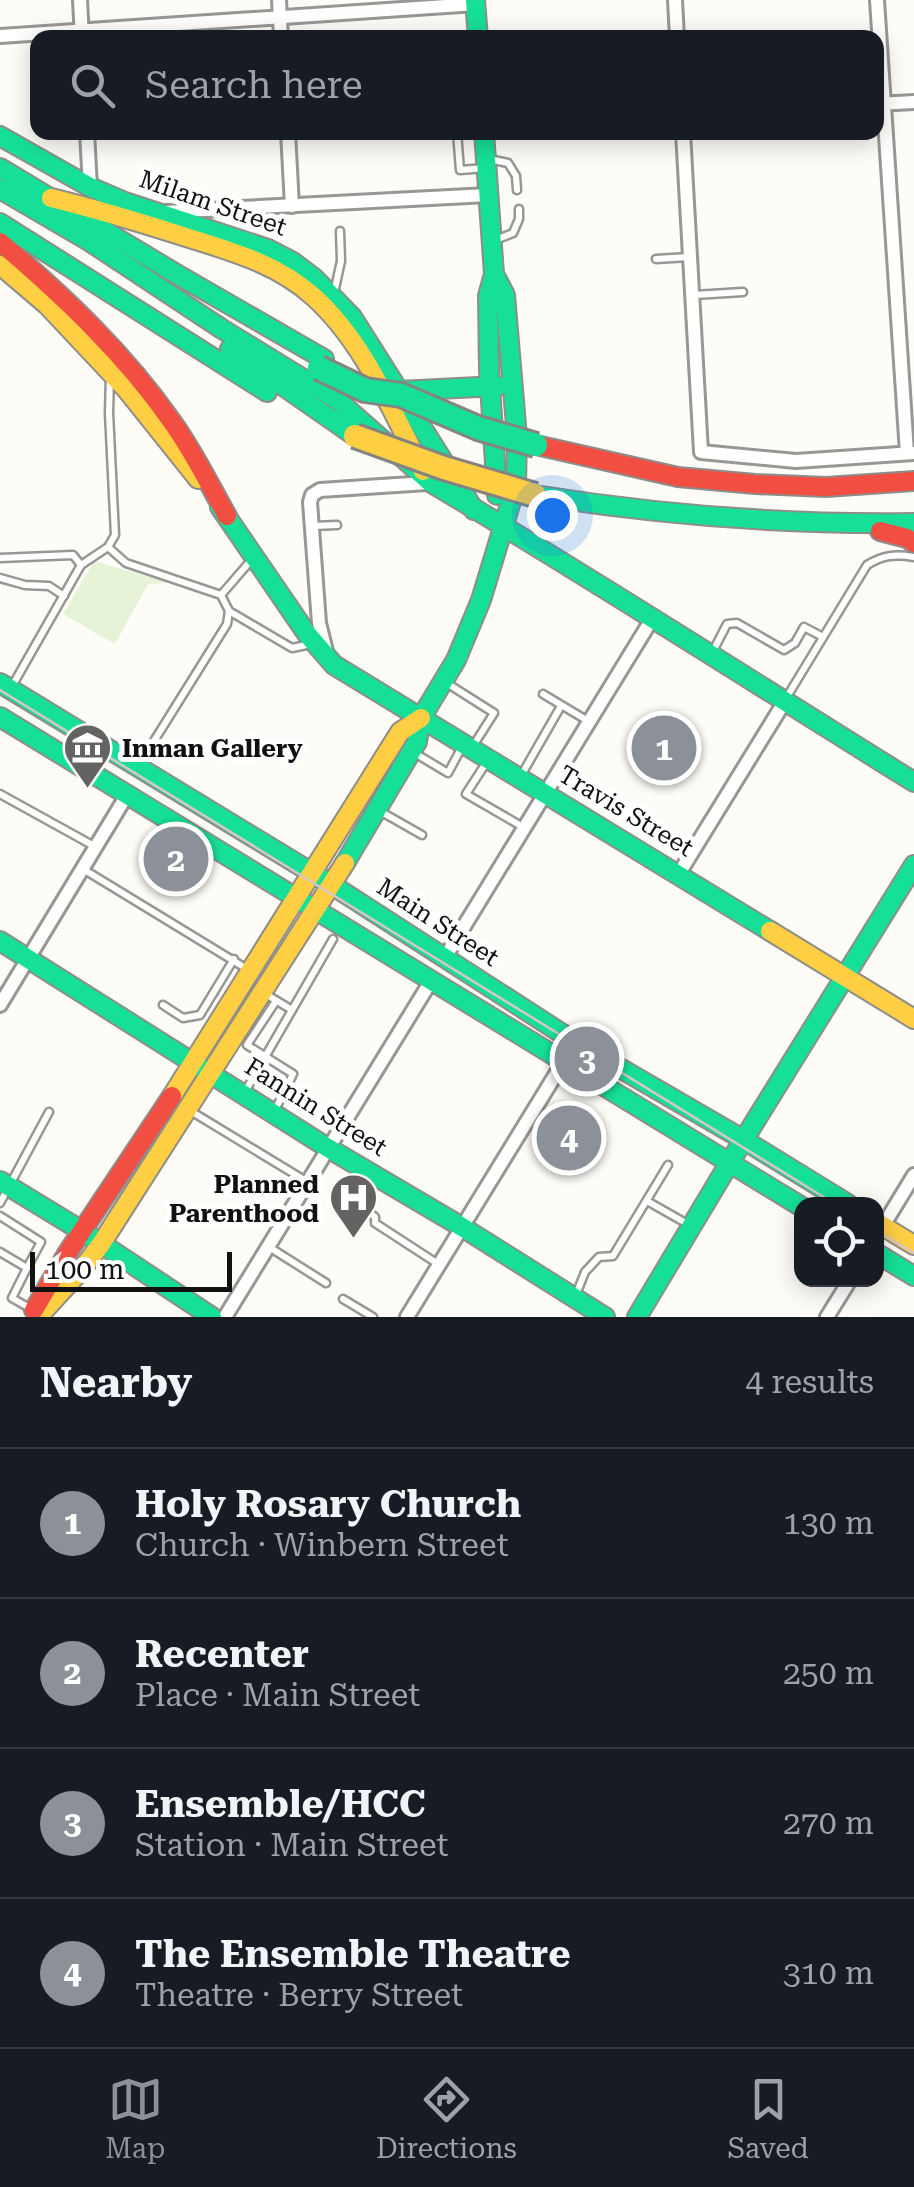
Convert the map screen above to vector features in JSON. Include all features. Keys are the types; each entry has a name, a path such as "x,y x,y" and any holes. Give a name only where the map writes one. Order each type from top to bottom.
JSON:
{"main road":[{"path":"475,2 477,30"},
{"name":"Milam Street","path":"0,136 90,187 288,258 334,294 474,510"},
{"path":"92,1237 306,906 400,732 421,718 444,681 480,600 516,485 517,437 502,386 505,295 494,274 485,140"},
{"path":"0,168 365,390 400,393 502,386"},
{"path":"0,189 90,241 336,399 430,482 578,569 914,782"},
{"path":"51,198 105,211 259,261 300,283 339,322 430,482"},
{"path":"0,201 192,323 280,393"},
{"path":"0,223 355,436 472,478 596,506 758,520 857,525 914,523"},
{"path":"90,241 115,245 283,349 322,363"},
{"path":"0,242 61,294 116,350 173,422 227,516"},
{"path":"0,264 48,305 126,388 227,516"},
{"path":"400,393 478,428 536,446 678,478 826,487 914,481"},
{"name":"Travis Street","path":"227,516 315,644 334,665 914,1019"},
{"path":"857,525 914,542"},
{"name":"Main Street","path":"5,686 322,879 575,1042 837,1197"},
{"name":"Main Street","path":"0,717 794,1202"},
{"path":"322,879 377,810 418,742 421,718"},
{"path":"637,1317 914,865"},
{"name":"Fannin Street","path":"0,941 604,1317"},
{"path":"35,1315 187,1109 202,1068"},
{"path":"3,1190 92,1237 212,1317"},
{"path":"884,1226 914,1245"},
{"path":"884,1258 914,1276"}],"street":[{"path":"80,0 82,30"},
{"path":"279,0 281,30"},
{"path":"674,0 676,30"},
{"path":"877,0 878,30"},
{"path":"140,30 475,2"},
{"path":"0,36 30,36"},
{"path":"884,104 914,102"},
{"path":"87,140 90,187"},
{"path":"288,140 292,206"},
{"path":"683,140 701,452 796,461 911,453 883,140"},
{"path":"160,213 488,195"},
{"path":"334,665 324,648 318,623 312,495 320,490 430,482"},
{"path":"444,959 652,619"},
{"path":"678,875 784,701"},
{"path":"0,1005 126,795"},
{"path":"225,1317 430,981"},
{"path":"407,1317 564,1061"},
{"path":"884,1218 914,1175"},
{"path":"827,1317 846,1287"}],"lane":[{"path":"458,140 460,170 486,163 508,164 516,176 518,190"},
{"path":"492,242 513,233 519,208"},
{"path":"334,294 342,262 340,231"},
{"path":"656,259 690,258"},
{"path":"692,295 743,292"},
{"path":"5,686 81,565 108,548 116,534 108,413 110,372"},
{"path":"312,526 337,524"},
{"path":"108,548 126,563 221,595 229,611 292,648 315,644"},
{"path":"0,558 73,554 81,565"},
{"path":"784,701 867,565 881,556 914,557"},
{"path":"221,595 254,557"},
{"path":"0,578 49,586 64,596"},
{"path":"138,767 227,624 229,611"},
{"path":"711,656 727,624 737,623 784,650 795,644 804,627 823,637"},
{"path":"444,681 494,712 475,751 466,794 524,828"},
{"path":"543,694 589,722"},
{"path":"520,778 561,706"},
{"path":"412,752 448,772 475,751"},
{"path":"0,794 95,847"},
{"path":"377,810 422,836"},
{"path":"82,868 256,981 292,1010"},
{"path":"243,1094 333,939"},
{"path":"163,1005 183,1018 200,1015 256,981"},
{"path":"256,981 247,1045 294,1074 274,1113"},
{"path":"187,1109 307,1182"},
{"path":"3,1190 49,1112"},
{"path":"574,1298 585,1272 599,1257 613,1256 668,1165"},
{"path":"646,1201 692,1226"},
{"path":"0,1216 41,1242 12,1298 35,1315"},
{"path":"368,1219 439,1264"},
{"path":"268,1247 326,1283"},
{"path":"12,1260 17,1250"},
{"path":"0,1252 27,1268"},
{"path":"343,1299 372,1317"}],"green space":[{"path":"94,561 169,583 148,584 115,644 63,614"}],"tram line":[{"path":"0,690 824,1197"},
{"path":"884,1235 914,1253"}],"traffic: fast":[{"path":"475,0 477,30"},
{"path":"0,136 90,187 268,249 314,278 352,317 474,510"},
{"path":"485,140 494,274 488,296 489,370 497,495"},
{"path":"0,168 324,359"},
{"path":"0,189 89,241 336,399 430,482"},
{"path":"0,223 267,392"},
{"path":"345,863 417,742 421,718 456,660 481,600 516,485 517,437 505,295 494,274"},
{"path":"230,349 355,436"},
{"path":"319,368 365,390 401,395 478,428 536,445"},
{"path":"399,391 498,386"},
{"path":"430,482 914,782"},
{"path":"535,495 724,517 914,523"},
{"path":"220,507 307,634 334,665 770,931"},
{"path":"0,683 332,885 575,1042 837,1197"},
{"path":"0,717 794,1202"},
{"path":"637,1317 914,865"},
{"path":"0,941 605,1317"},
{"path":"0,1181 212,1317"},
{"path":"884,1258 914,1276"}],"traffic: slow":[{"path":"51,198 235,253 300,285 332,315 363,357 423,471"},
{"path":"0,265 47,305 126,389 198,479"},
{"path":"355,436 535,495"},
{"path":"172,1096 400,732 421,718"},
{"path":"38,1317 101,1244 345,863"},
{"path":"770,931 914,1019"},
{"path":"884,1227 914,1245"}],"traffic: jam":[{"path":"0,242 69,304 134,372 180,433 227,516"},
{"path":"536,445 678,477 826,487 914,481"},
{"path":"880,531 914,543"},
{"path":"34,1310 172,1096"}],"place":[{"name":"Holy Rosary Church","path":"664,748"},
{"name":"Inman Gallery","path":"87,790"},
{"name":"Recenter","path":"176,859"},
{"name":"Ensemble/HCC","path":"587,1059"},
{"name":"The Ensemble Theatre","path":"569,1138"},
{"name":"Planned Parenthood","path":"354,1240"}]}
